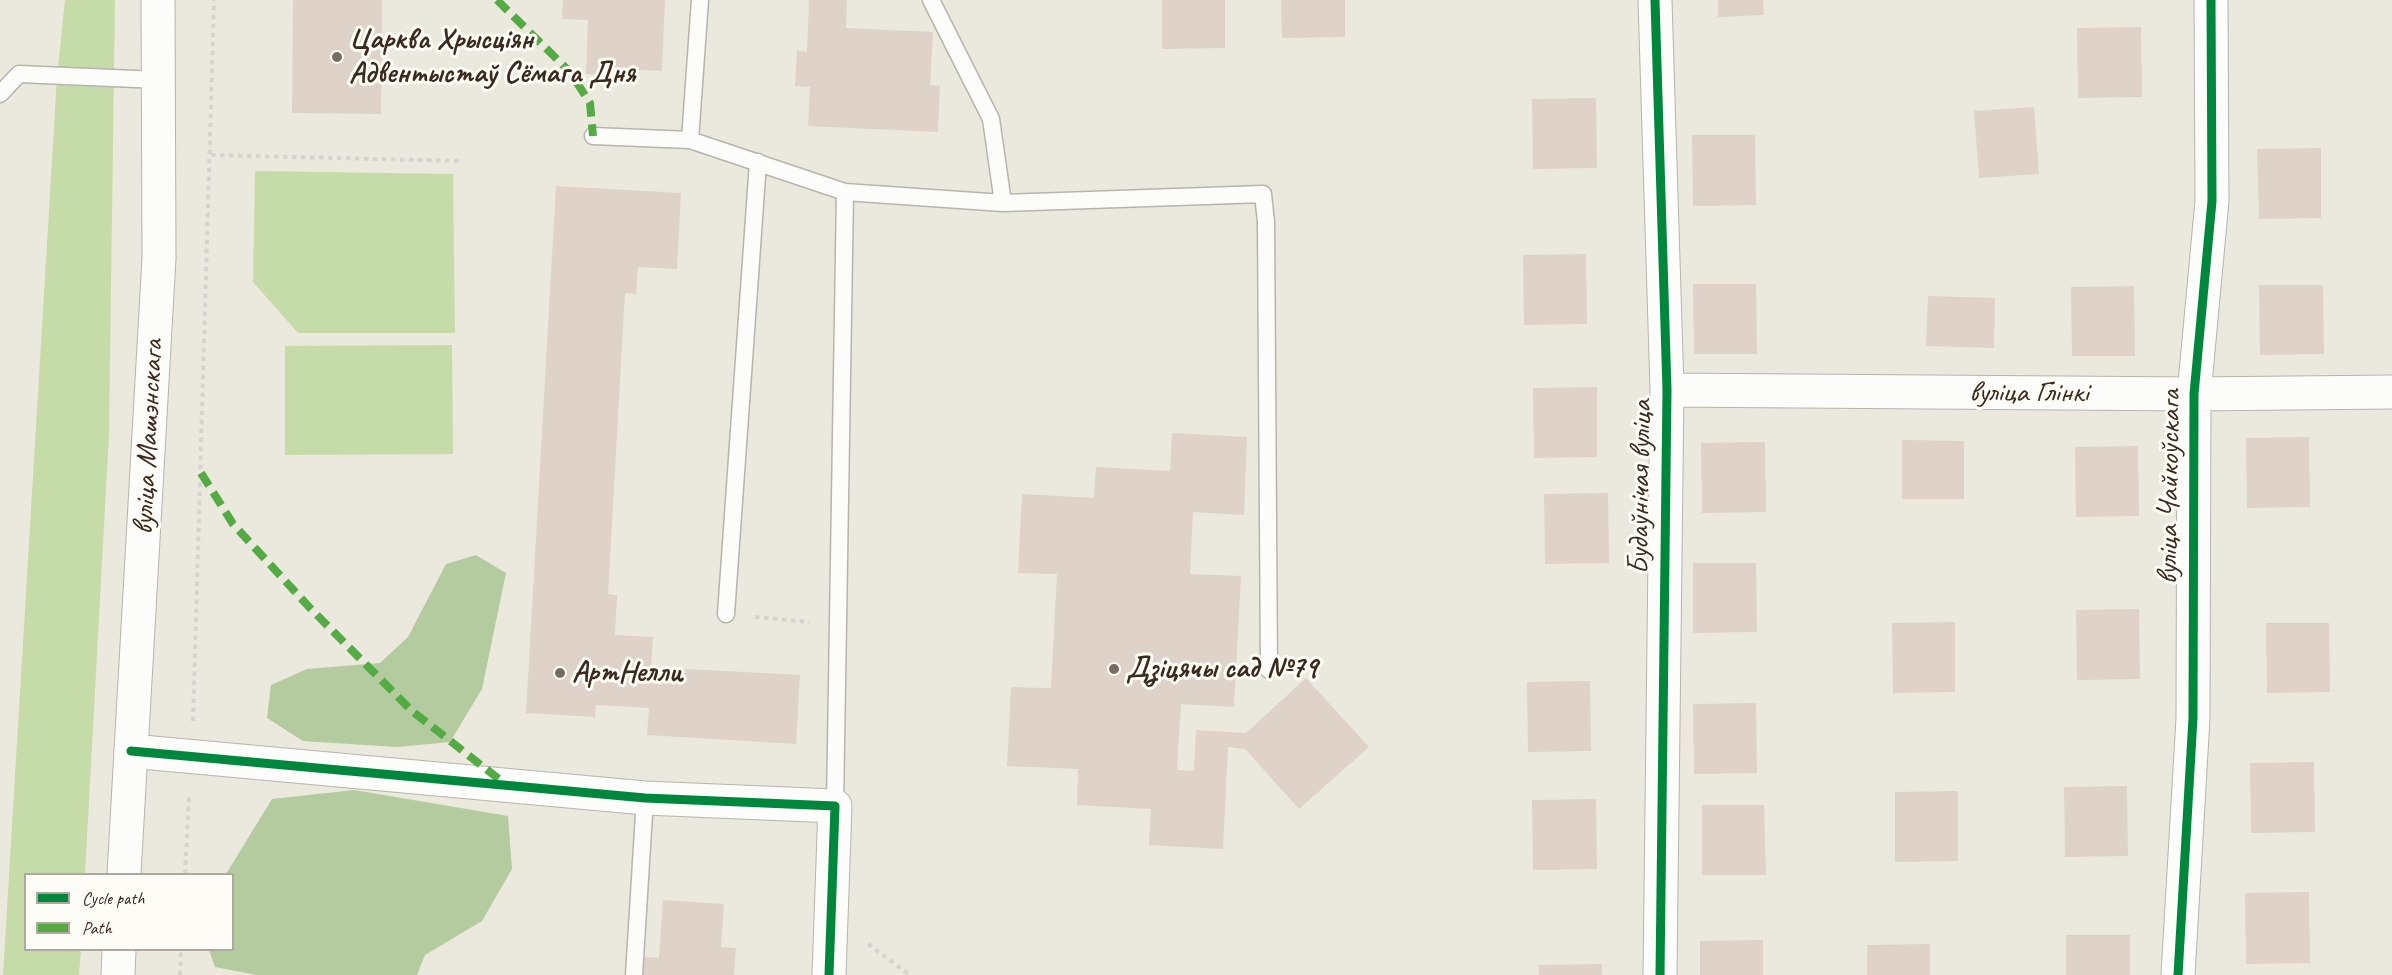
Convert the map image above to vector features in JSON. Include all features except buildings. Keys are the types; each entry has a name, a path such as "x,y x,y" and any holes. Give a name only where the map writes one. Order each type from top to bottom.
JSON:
{"street":[{"name":"вуліца Машэнскага","path":"124,873 159,258 158,0"},
{"name":"Будаўнічая вуліца","path":"1655,0 1667,390 1660,975"},
{"name":"вуліца Чайкоўскага","path":"2178,975 2193,718 2194,394 2212,201 2211,0"},
{"name":"вуліца Глінкі","path":"1667,390 2194,394 2392,392"},
{"path":"131,751 645,798 835,806 829,975"},
{"path":"118,975 119,951"}],"lane":[{"path":"690,140 700,0"},
{"path":"931,0 991,119 1003,202"},
{"path":"0,94 19,74 159,80"},
{"path":"594,136 690,140 845,192 1003,202 1263,194 1266,222 1269,670"},
{"path":"726,614 758,162"},
{"path":"835,806 845,192"},
{"path":"634,975 645,798"}],"path":[{"path":"185,873 192,755 214,0"},
{"path":"211,155 460,160"},
{"path":"726,614 838,624"},
{"path":"831,916 910,975"},
{"path":"180,975 181,951"}],"green space":[{"path":"65,0 115,0 109,435 85,873 24,873 24,951 81,951 79,975 3,975 57,77"},
{"path":"255,171 453,174 455,333 298,333 253,282"},
{"path":"452,345 453,454 285,455 285,346"},
{"path":"476,555 506,573 482,689 450,742 397,747 303,741 267,718 271,685 307,669 380,663 408,637 446,564"},
{"path":"354,790 508,816 512,869 482,921 425,955 417,975 256,975 215,967 209,951 234,951 234,873 227,873 272,799"}],"marked path":[{"path":"497,0 570,72 590,103 593,136"},
{"path":"201,473 233,524 310,608 412,711 504,783"}],"cycle path":[{"path":"1655,0 1667,390 1660,975"},
{"path":"2178,975 2193,718 2194,394 2212,201 2211,0"},
{"path":"131,751 645,798 835,806 829,975"}],"place":[{"name":"Царква Хрысціян Адвентыстаў Сёмага Дня","path":"337,57"},
{"name":"Дзіцячы сад №79","path":"1114,669"},
{"name":"АртНелли","path":"560,673"}]}
